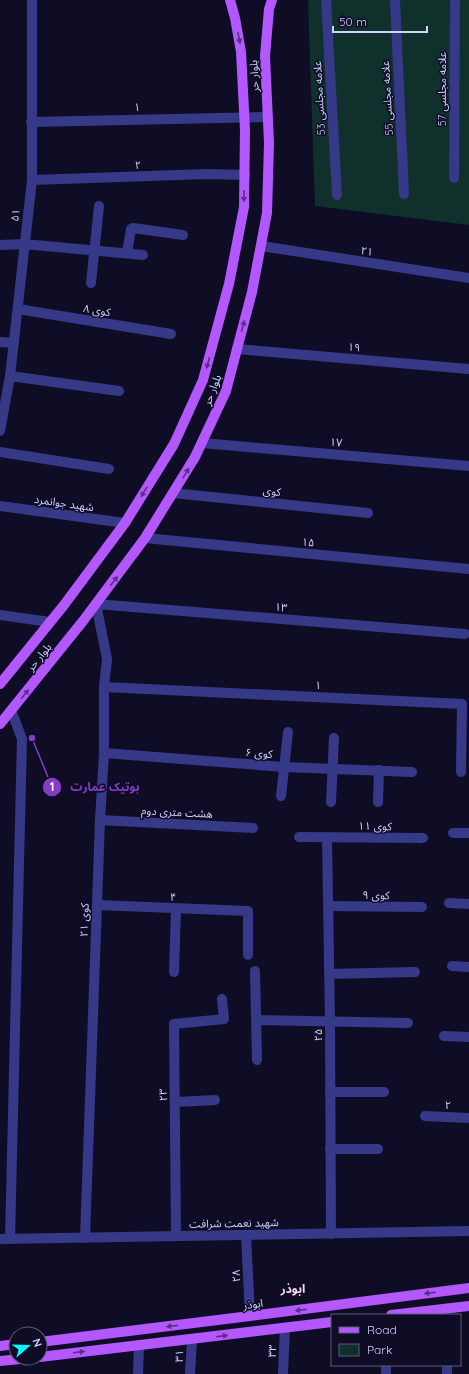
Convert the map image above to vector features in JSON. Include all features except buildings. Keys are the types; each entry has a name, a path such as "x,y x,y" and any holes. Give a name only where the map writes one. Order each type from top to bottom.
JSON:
{"main road":[{"name":"بلوار حر","path":"0,684 50,622 125,523 174,444 203,380 229,284 244,207 244,117 241,52 230,0"},
{"name":"بلوار حر","path":"0,724 96,604 145,538 195,457 226,391 252,292 267,213 269,143 265,56 268,9 272,0"},
{"name":"ابوذر","path":"48,1341 469,1288"},
{"path":"409,1314 445,1312 469,1306"},
{"path":"48,1356 331,1322"}],"street":[{"name":"۵۱","path":"0,431 10,376 32,180 32,0"},
{"name":"علامه مجلسی 53","path":"326,0 337,195"},
{"name":"علامه مجلسی 55","path":"395,0 404,194"},
{"name":"علامه مجلسی 57","path":"454,178 455,0"},
{"name":"۱","path":"31,122 268,117"},
{"name":"۲","path":"32,180 207,174 245,175"},
{"path":"91,283 99,206"},
{"path":"127,253 131,229 133,228 183,235"},
{"path":"0,245 24,244 143,255"},
{"name":"۲۱","path":"261,246 469,278"},
{"name":"کوی ۸","path":"18,309 171,334"},
{"path":"0,342 14,343"},
{"name":"۱۹","path":"237,349 469,369"},
{"path":"10,376 119,391"},
{"name":"۱۷","path":"202,443 469,466"},
{"path":"0,452 110,469"},
{"name":"کوی","path":"173,493 368,513"},
{"name":"شهید جوانمرد","path":"0,506 125,523"},
{"name":"۱۵","path":"145,538 469,569"},
{"name":"۱۳","path":"96,604 465,634"},
{"name":"کوی ۲۱","path":"85,1238 100,820 104,753 104,687 107,659 96,604"},
{"path":"0,615 50,622"},
{"name":"۱","path":"104,687 462,704 461,772"},
{"path":"5,1239 22,739 11,710"},
{"path":"282,796 288,732"},
{"path":"331,802 334,738"},
{"name":"کوی ۶","path":"104,753 284,767 412,772"},
{"path":"378,802 379,770"},
{"name":"هشت متری دوم","path":"100,820 253,828"},
{"path":"452,833 469,833"},
{"name":"کوی ۱۱","path":"299,837 424,838"},
{"name":"۲۵","path":"327,837 330,1022 330,1234"},
{"path":"449,903 469,904"},
{"name":"۴","path":"97,905 248,911 248,955"},
{"name":"کوی ۹","path":"329,906 422,907"},
{"path":"174,972 176,909"},
{"path":"452,966 469,967"},
{"path":"255,971 257,1060"},
{"path":"329,974 415,972"},
{"name":"۲۳","path":"176,1236 174,1024 224,1019 222,999"},
{"path":"257,1020 408,1023"},
{"path":"444,1036 469,1037"},
{"path":"330,1092 384,1092"},
{"path":"175,1102 215,1100"},
{"name":"۲","path":"425,1116 469,1118"},
{"path":"330,1149 378,1149"},
{"name":"شهید نعمت شرافت","path":"5,1239 469,1231"},
{"name":"۲۸","path":"246,1235 250,1316"},
{"name":"۳۳","path":"283,1374 285,1328"},
{"name":"۳۱","path":"190,1374 192,1339"},
{"path":"138,1374 139,1345"}],"green space":[{"path":"308,0 469,0 469,225 315,206"}],"place":[{"name":"بوتیک عمارت","path":"32,738"}],"district":[{"name":"ابوذر","path":"293,1288"}]}
